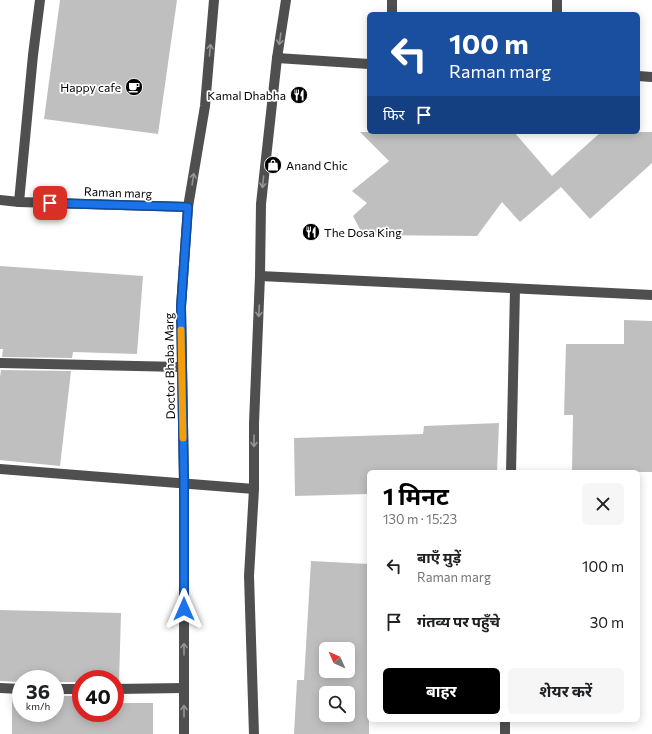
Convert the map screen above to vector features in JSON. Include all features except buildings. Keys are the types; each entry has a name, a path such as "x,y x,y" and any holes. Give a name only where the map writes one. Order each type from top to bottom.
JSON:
{"street":[{"path":"19,202 40,0"},
{"name":"Doctor Bhaba Marg","path":"184,734 184,483 181,307 188,207 204,106 214,0"},
{"path":"254,734 249,576 254,489 254,423 260,276 261,204 277,58 286,0"},
{"path":"392,0 392,12"},
{"path":"557,0 557,12"},
{"path":"277,58 367,64"},
{"path":"640,76 652,77"},
{"name":"Raman marg","path":"0,200 19,202 188,207"},
{"path":"260,276 652,295"},
{"path":"511,470 515,288"},
{"path":"0,363 181,367"},
{"path":"0,469 254,489"},
{"path":"0,688 12,689"},
{"path":"124,689 184,688"},
{"path":"505,722 505,734"}],"slow traffic":[{"path":"181,330 183,438"}],"place":[{"name":"Happy cafe","path":"134,87"},
{"name":"Kamal Dhabha","path":"299,95"},
{"name":"Anand Chic","path":"273,165"},
{"name":"The Dosa King","path":"311,232"}],"route":[{"path":"50,203 188,207 181,307 184,483 184,609"}]}
